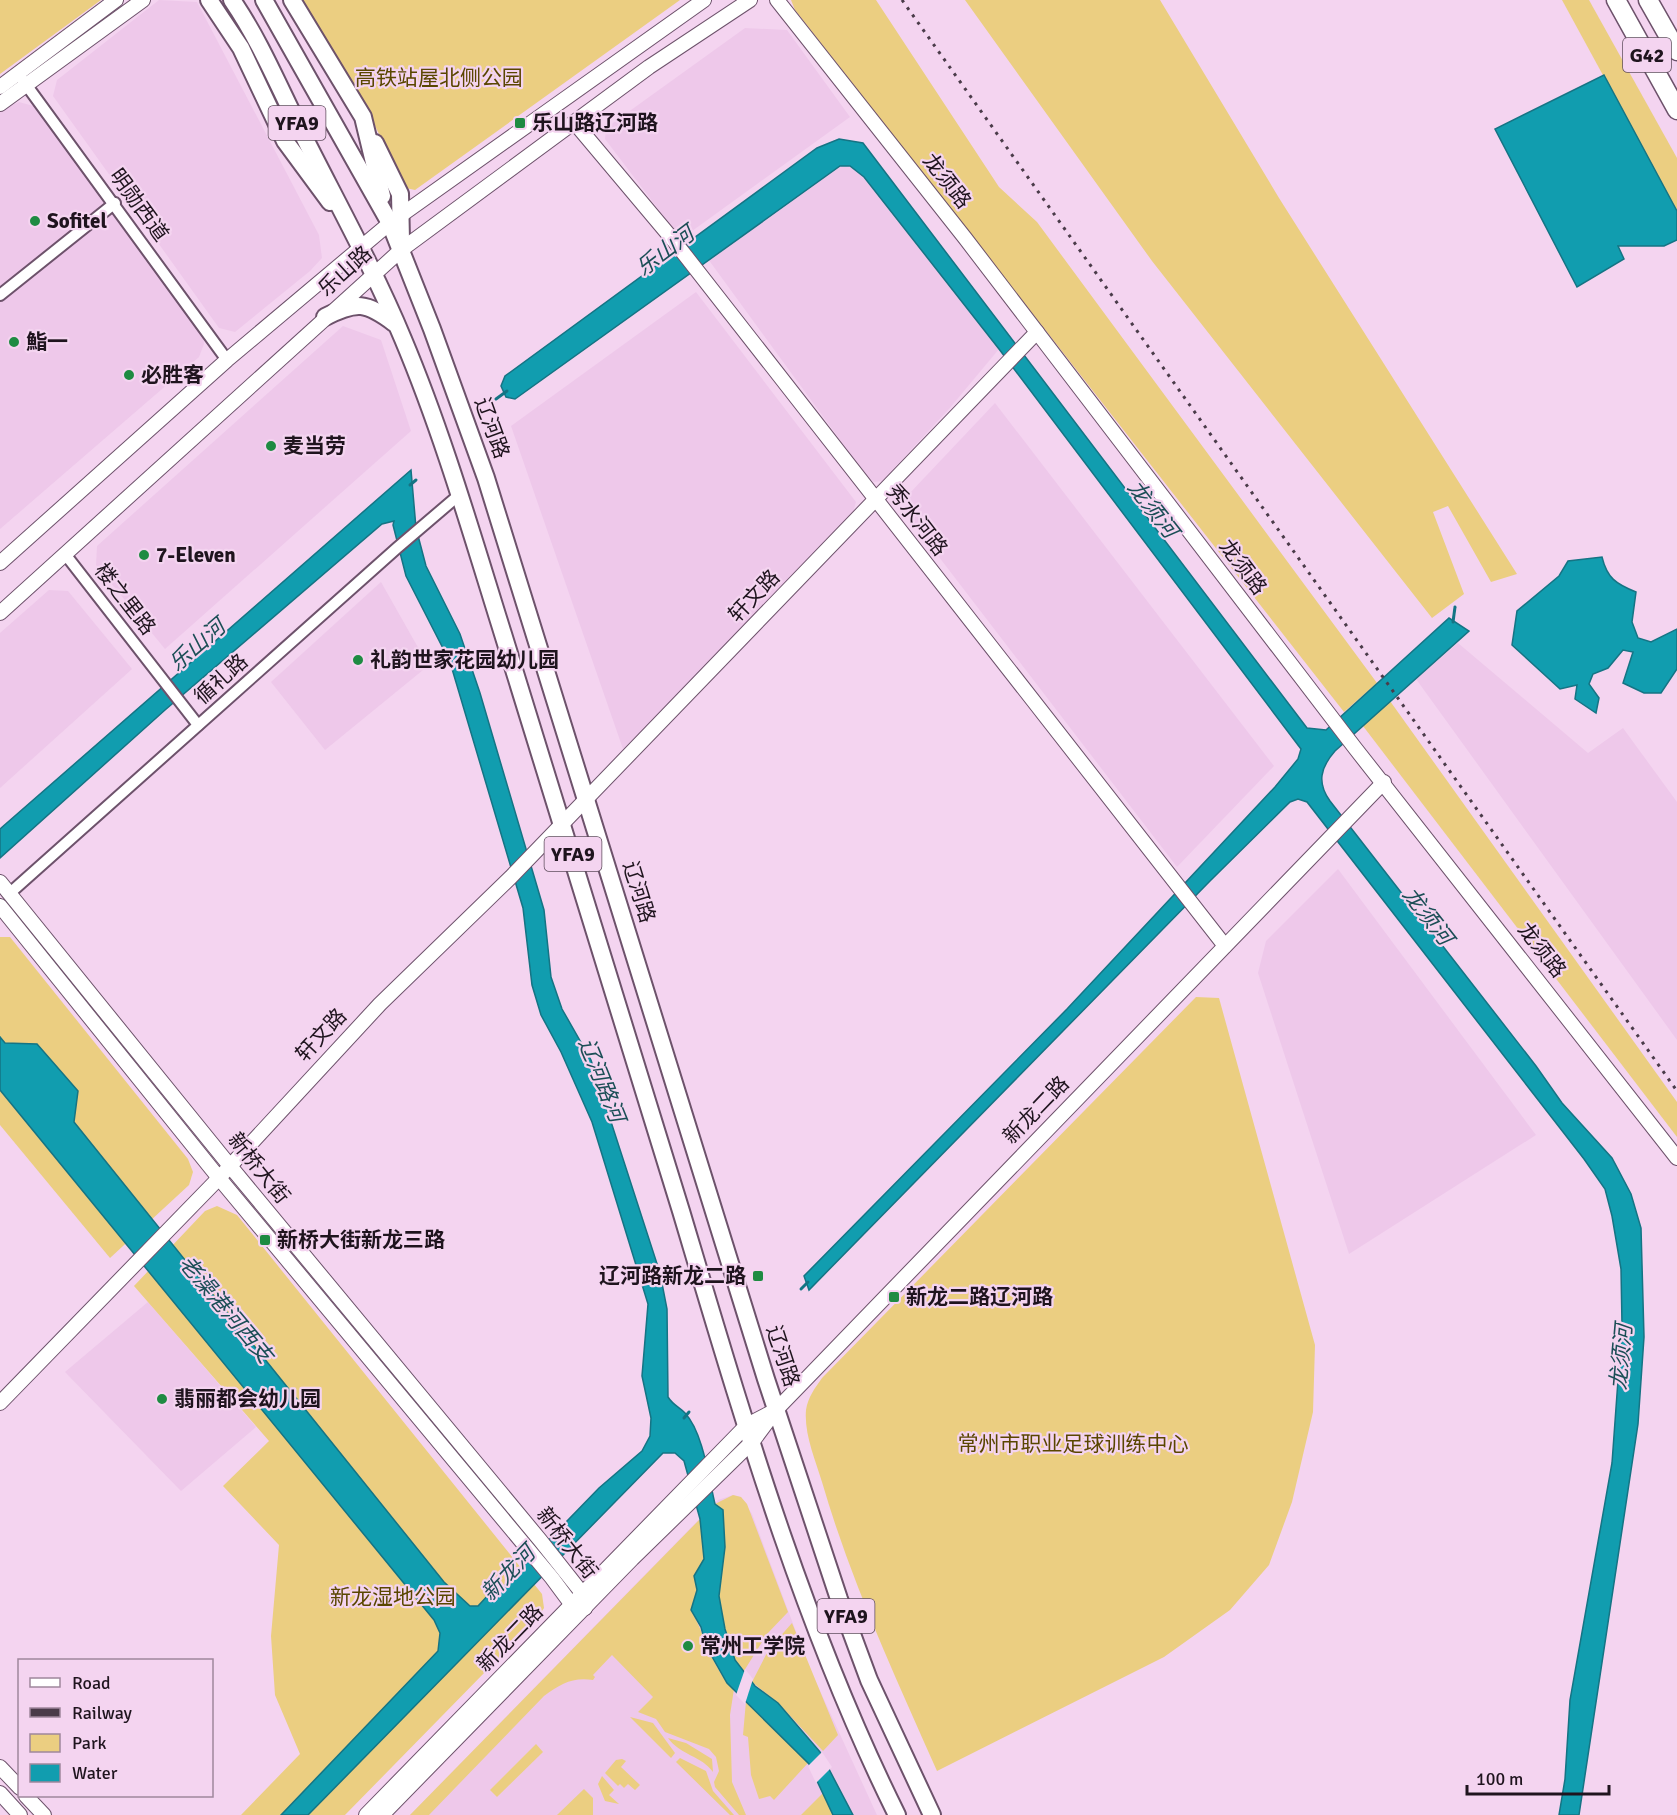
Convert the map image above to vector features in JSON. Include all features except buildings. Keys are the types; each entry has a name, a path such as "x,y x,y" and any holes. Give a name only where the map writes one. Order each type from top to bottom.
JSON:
{"highway":[{"name":"G42","path":"1616,0 1677,110"},
{"name":"G42","path":"1648,0 1677,51"}],"main road":[{"path":"209,0 240,48 285,141 362,247"},
{"name":"YFA9","path":"232,0 266,56 299,127 362,247 396,324 459,495 564,823 747,1425 811,1614 846,1703 897,1815"},
{"name":"辽河路","path":"264,0 395,219 401,250 486,478 776,1410 869,1680 932,1815"},
{"path":"292,0 363,117 395,219"},
{"path":"325,317 346,306 363,305 375,309 396,324"}],"street":[{"path":"0,104 23,79 116,0"},
{"path":"0,87 23,79 143,0"},
{"name":"乐山路","path":"0,563 227,360 395,219 704,0"},
{"name":"乐山路","path":"0,613 401,250 649,67 750,0"},
{"name":"龙须路","path":"777,0 1037,333 1355,748 1384,782 1677,1158"},
{"name":"明勋西道","path":"23,79 227,360"},
{"name":"秀水河路","path":"574,122 674,241 1181,893 1225,946"},
{"path":"0,295 115,203"},
{"name":"轩文路","path":"0,1403 219,1178 380,1004 537,851 1037,333"},
{"name":"循礼路","path":"10,893 459,495"},
{"name":"楼之里路","path":"65,554 198,725"},
{"name":"新龙二路","path":"776,1410 1384,782"},
{"name":"新桥大街","path":"0,882 535,1545 557,1573 578,1606"},
{"name":"新桥大街","path":"0,906 219,1178 535,1545"},
{"path":"687,1496 710,1463 747,1425 776,1410"},
{"path":"687,1496 717,1476 753,1441 776,1410"},
{"name":"新龙二路","path":"382,1815 578,1606 582,1593 687,1496"},
{"name":"新龙二路","path":"366,1815 687,1496"},
{"name":"新桥大街","path":"557,1573 582,1593"},
{"path":"0,1767 18,1786"},
{"path":"0,1793 20,1815"},
{"path":"27,1797 44,1815"}],"shaded area":[{"path":"159,0 197,2 319,235 322,258 310,271 235,332 219,328 53,96 57,80"},
{"path":"745,28 787,30 850,117 681,239 605,139 606,128"},
{"path":"19,102 37,107 203,335 204,344 199,357 0,529 0,110"},
{"path":"840,166 850,166 864,177 999,349 949,409 882,481 874,482 865,474 708,259"},
{"path":"696,292 856,502 852,516 623,749 511,426"},
{"path":"343,326 381,340 411,431 165,649 96,565 97,546"},
{"path":"995,403 1274,766 1177,867 906,514 908,495"},
{"name":"礼韵世家花园幼儿园","path":"381,582 420,651 423,670 325,750 271,682"},
{"path":"49,590 68,591 132,669 0,788 0,633"},
{"path":"1458,643 1588,753 1623,728 1677,802 1677,1040 1416,679"},
{"path":"1338,869 1536,1135 1349,1254 1258,973 1266,941"},
{"name":"翡丽都会幼儿园","path":"148,1302 256,1427 181,1491 65,1372"},
{"name":"常州工学院","path":"733,1495 741,1497 752,1514 810,1669 877,1815 410,1815 718,1500"}],"green space":[{"path":"0,0 101,0 0,74"},
{"name":"高铁站屋北侧公园","path":"303,0 680,0 415,190 406,188 373,122"},
{"path":"791,0 876,0 999,187 1037,222 1377,683 1344,712 795,10"},
{"path":"965,0 1160,0 1279,198 1517,574 1491,582 1448,506 1433,512 1464,594 1432,618 1152,261"},
{"path":"1562,0 1589,0 1677,158 1677,211"},
{"path":"1390,701 1677,1102 1677,1137 1363,726"},
{"path":"0,937 10,937 188,1159 193,1172 189,1185 110,1258 0,1125"},
{"name":"常州市职业足球训练中心","path":"1196,997 1219,998 1315,1345 1313,1412 1292,1502 1269,1565 1230,1610 1164,1657 937,1771 846,1556 808,1437 806,1410 808,1401 822,1378"},
{"name":"新龙湿地公园","path":"217,1206 237,1215 542,1594 544,1608 536,1620 345,1815 241,1815 300,1754 275,1695 271,1636 279,1545 223,1486 269,1441 134,1286 205,1211"},
{"path":"733,1495 741,1497 747,1504 788,1612 767,1634 744,1671 735,1660 725,1629 719,1596 725,1547 723,1510 715,1504"},
{"path":"700,1519 704,1559 694,1576 697,1590 691,1610 714,1662 734,1689 730,1715 732,1782 746,1815 739,1815 715,1787 714,1782 719,1771 716,1757 709,1749 665,1732 656,1719 638,1712 653,1697 612,1655 593,1675 595,1677 593,1680 567,1682 544,1696 429,1815 410,1815"},
{"path":"792,1623 838,1735 823,1751 778,1703 752,1682 769,1649"},
{"path":"746,1701 808,1763 774,1800 770,1796 759,1799 751,1775 748,1737 743,1735"},
{"path":"630,1717 653,1723 675,1753 671,1758"},
{"path":"668,1738 686,1743 712,1759 713,1772 703,1762 673,1744"},
{"path":"536,1744 543,1752 497,1797 490,1790"},
{"path":"680,1758 706,1771 713,1791 734,1815 730,1815 676,1762"},
{"path":"616,1760 626,1761 621,1767 640,1785 635,1790 628,1784 624,1788 620,1784 618,1786 605,1773"},
{"path":"602,1776 614,1790 609,1795 619,1804 605,1801 598,1784"},
{"path":"830,1786 833,1815 801,1815"},
{"path":"584,1789 593,1798 593,1815 557,1815"}],"water":[{"path":"1604,75 1677,211 1677,240 1664,246 1618,246 1624,259 1577,287 1495,129"},
{"name":"龙须河","path":"839,139 863,143 1307,728 1326,730 1449,618 1469,631 1335,751 1323,770 1322,782 1330,801 1536,1066 1562,1103 1612,1158 1631,1194 1641,1228 1644,1337 1638,1424 1579,1815 1559,1815 1565,1779 1570,1700 1612,1463 1622,1325 1621,1269 1605,1189 1307,802 1298,799 1290,802 809,1290 804,1276 1067,1009 1275,787 1298,759 1301,749 999,349 864,177 850,166 840,166 515,399 506,397 501,386 505,376 817,148"},
{"path":"411,470 416,528 426,566 460,634 480,693 544,910 551,977 562,1009 591,1060 660,1273 667,1309 668,1397 691,1421 701,1444 715,1504 723,1510 725,1547 719,1596 725,1629 735,1660 755,1686 778,1703 820,1752 853,1815 833,1815 809,1764 727,1683 706,1646 701,1627 691,1610 697,1590 694,1576 704,1559 700,1519 684,1461 675,1453 663,1453 308,1815 281,1815 438,1651 440,1633 434,1620 0,1090 0,1037 5,1043 37,1044 78,1091 74,1122 444,1582 470,1606 478,1606 490,1593 503,1587 599,1488 642,1451 650,1436 651,1418 642,1376 648,1304 592,1122 561,1052 541,1015 532,985 523,908 450,662 406,576 393,525 394,521 382,524 165,710 0,858 0,829"},
{"path":"1602,557 1613,579 1636,592 1632,622 1638,638 1651,642 1677,629 1677,669 1661,693 1644,693 1623,683 1633,652 1623,650 1608,668 1593,674 1589,684 1599,698 1596,713 1575,699 1577,685 1560,689 1512,645 1517,611 1559,576 1568,561"}],"pier":[{"path":"745,1669 753,1679 745,1704 736,1695"},
{"path":"822,1752 832,1767 816,1783 808,1766"}],"waterway":[{"name":"乐山河","path":"496,399 507,391"},
{"name":"乐山河","path":"410,485 416,480"},
{"path":"1453,622 1455,607"},
{"path":"801,1289 808,1282"},
{"path":"684,1418 689,1412"}],"railway":[{"path":"902,0 1677,1091"}],"place":[{"name":"乐山路辽河路","path":"520,123"},
{"name":"Sofitel","path":"35,221"},
{"name":"鮨一","path":"14,342"},
{"name":"必胜客","path":"129,375"},
{"name":"麦当劳","path":"271,446"},
{"name":"7-Eleven","path":"144,555"},
{"name":"礼韵世家花园幼儿园","path":"358,660"},
{"name":"新桥大街新龙三路","path":"265,1240"},
{"name":"辽河路新龙二路","path":"758,1276"},
{"name":"新龙二路辽河路","path":"894,1297"},
{"name":"翡丽都会幼儿园","path":"162,1399"},
{"name":"常州工学院","path":"688,1646"}],"water label":[{"name":"辽河路河","path":"602,1080"},
{"name":"老澡港河西支","path":"226,1309"},
{"name":"新龙河","path":"508,1573"}]}
